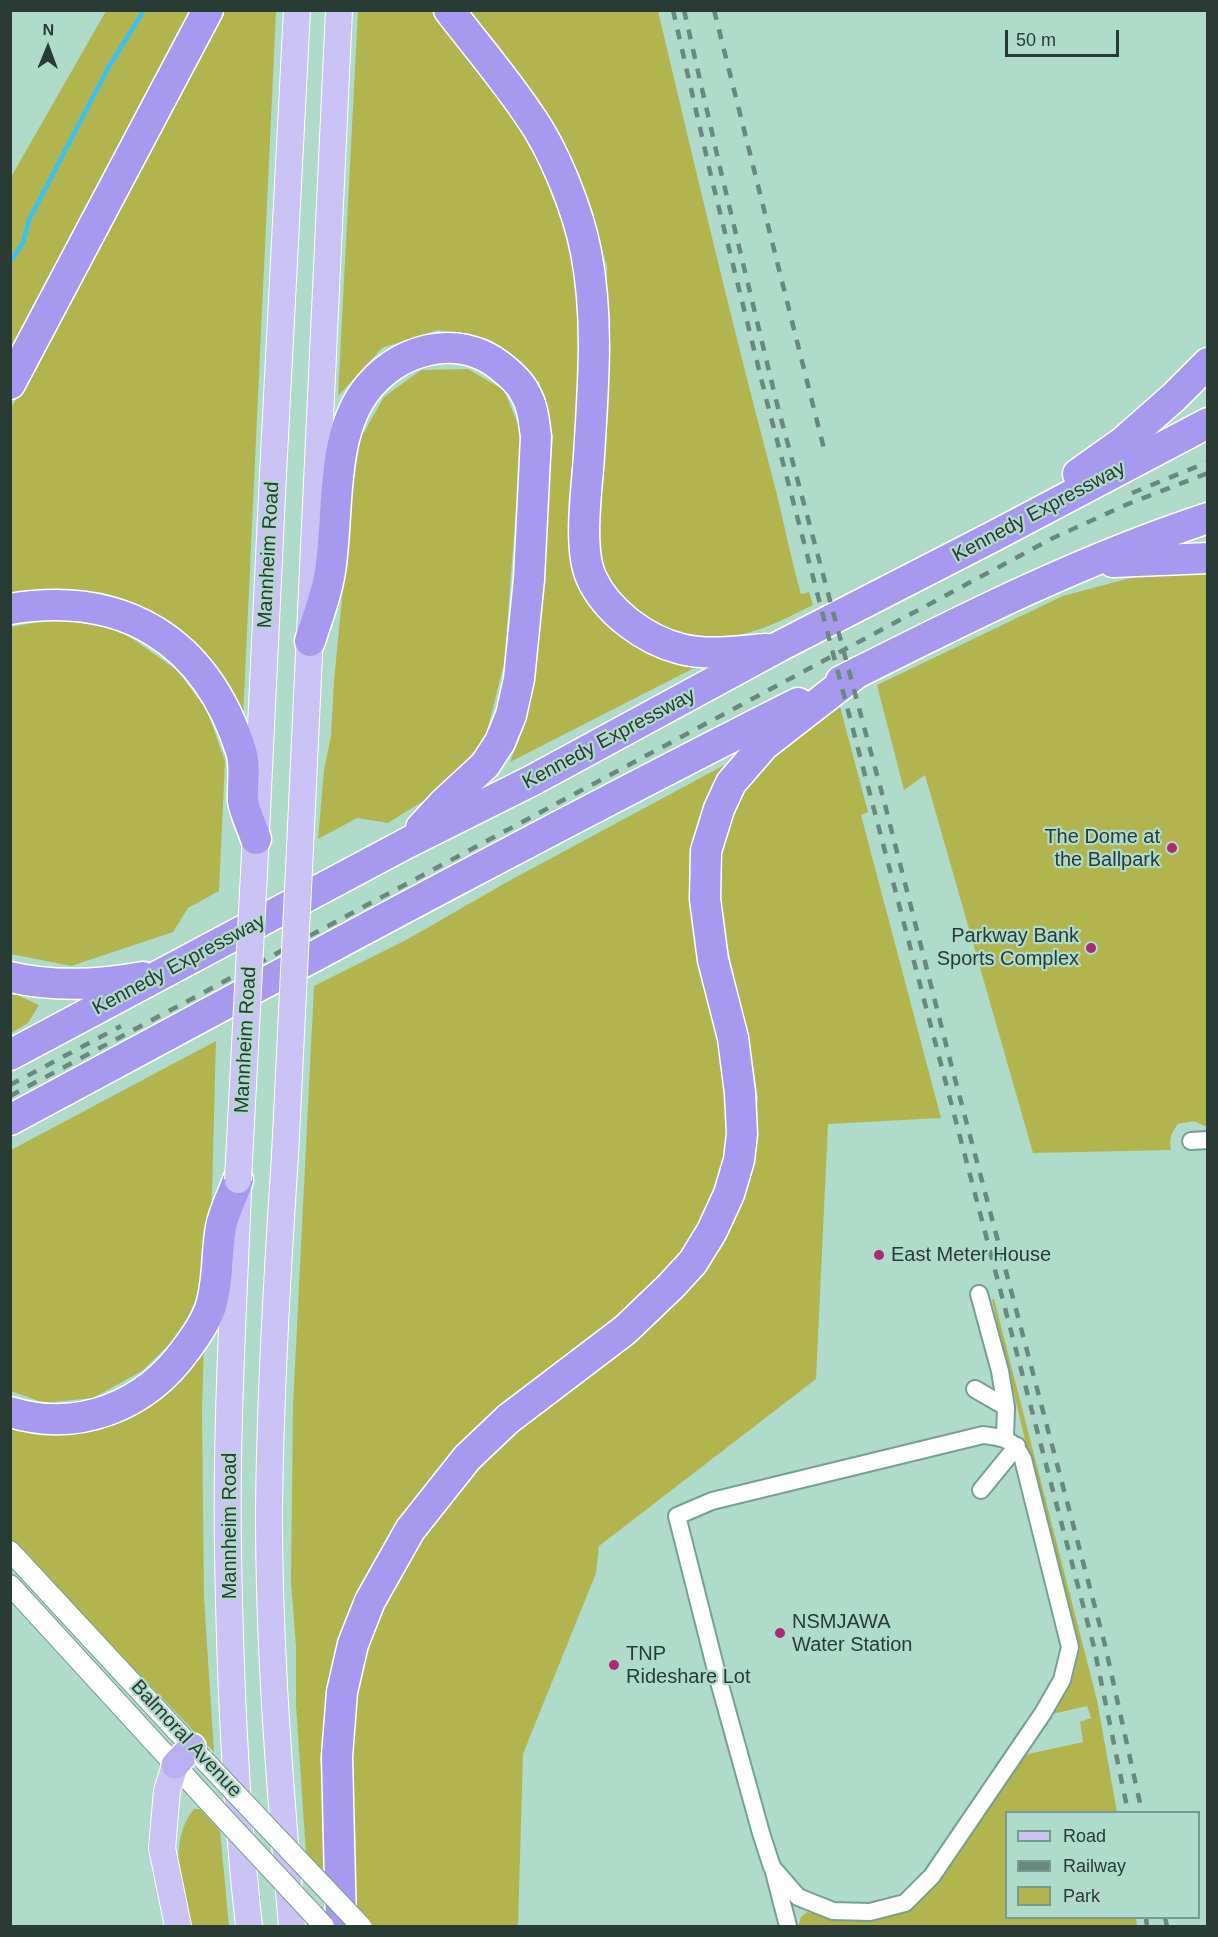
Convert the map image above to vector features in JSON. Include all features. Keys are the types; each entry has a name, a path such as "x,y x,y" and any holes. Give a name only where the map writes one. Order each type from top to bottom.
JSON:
{"highway":[{"path":"10,384 208,10"},
{"path":"449,10 530,116 549,149 577,216 586,251 592,288 595,334 585,517 586,549 591,575 602,596 624,619 652,638 681,649 710,653 778,648"},
{"path":"310,641 330,572 340,463 349,422 364,392 389,366 413,353 437,348 464,350 490,358 511,374 525,392 533,414 536,437 529,579 519,679 511,715 500,742 485,765 445,802 407,843"},
{"path":"994,536 1123,442 1208,363"},
{"name":"Kennedy Expressway","path":"10,1055 407,843 533,780 778,648 1208,423"},
{"path":"10,1120 662,771 958,621 1086,564 1208,518"},
{"path":"1086,564 1208,558"},
{"path":"10,609 37,605 77,606 114,612 146,626 173,643 191,660 225,709 242,754 244,803 256,840"},
{"path":"341,1926 337,1756 342,1692 353,1644 370,1601 410,1530 467,1458 508,1419 625,1330 693,1262 712,1231 729,1194 739,1160 742,1134 740,1093 733,1038 713,960 705,899 706,851 719,809 731,783 764,745 858,672"},
{"path":"10,977 66,983 110,982 144,977 177,966"},
{"path":"10,1128 98,1073"},
{"path":"10,1412 28,1417 63,1420 116,1408 141,1394 179,1360 197,1335 210,1309 216,1285 221,1226 238,1180"}],"main road":[{"name":"Mannheim Road","path":"249,1926 240,1846 233,1710 228,1549 230,1406 238,1180 297,10"},
{"name":"Mannheim Road","path":"292,1926 279,1776 269,1515 274,1313 285,1156 339,10"},
{"path":"178,1926 162,1848 168,1791 191,1758"}],"street":[{"path":"772,1867 798,1897 833,1911 870,1912 905,1903 932,1876 1048,1705 1062,1680 1070,1647 1023,1459 1011,1442 1000,1371 979,1294"},
{"path":"975,1389 1006,1407"},
{"path":"788,1926 718,1678 677,1516 712,1501 983,1435 1011,1442"},
{"path":"981,1490 1011,1442"},
{"name":"Balmoral Avenue","path":"10,1551 191,1758 206,1799 324,1926"},
{"name":"Balmoral Avenue","path":"10,1585 191,1758 361,1926"}],"green space":[{"path":"106,11 194,11 11,359 11,177"},
{"path":"221,11 276,11 243,718 202,651 159,620 106,596 51,591 11,598 11,408 70,302"},
{"path":"358,11 439,11 544,161 578,256 582,349 573,560 698,666 510,762 526,722 537,636 553,437 539,382 488,339 438,330 382,348 338,396"},
{"path":"467,11 658,11 797,580 801,594 809,592 813,605 769,626 745,633 706,637 687,634 669,629 637,611 604,572 599,560 599,539 607,266 577,173 545,114"},
{"path":"468,369 504,390 522,434 504,664 485,740 436,793 388,823 357,818 318,839 324,770 331,736 351,504 360,439 384,397 421,370"},
{"name":"Parkway Bank Sports Complex","path":"1207,573 1207,1127 1194,1121 1178,1124 1171,1136 1171,1150 1033,1153 925,775 904,790 877,685 1063,596 1134,577"},
{"path":"54,619 113,625 177,670 207,710 225,761 219,891 188,908 173,932 71,966 11,954 11,627"},
{"path":"839,703 868,812 861,815 941,1118 828,1124 816,1379 599,1546 596,1573 523,1754 518,1926 374,1926 350,1901 352,1766 357,1687 381,1610 440,1511 521,1425 660,1318 722,1248 750,1183 758,1098 717,887 717,851 744,775"},
{"path":"730,762 707,807 723,1050 731,1112 721,1183 690,1247 650,1289 519,1394 438,1469 374,1559 340,1641 330,1757 320,1758 330,1879 306,1853 296,1706 296,1647 291,1582 293,1406 314,986 408,939 507,882"},
{"path":"10,992 39,1005 28,1023 11,1033"},
{"path":"216,1041 212,1194 205,1278 181,1333 142,1371 93,1398 44,1403 11,1391 11,1150"},
{"path":"994,1299 1097,1700 1117,1811 1005,1811 1005,1919 1136,1919 1137,1926 798,1926 801,1917 807,1912 833,1918 857,1920 883,1918 910,1908 933,1888 1019,1761 1028,1754 1083,1742 1080,1722 1091,1718 1087,1706 1052,1714 1071,1674 1074,1648 992,1300"},
{"path":"204,1342 202,1411 204,1598 214,1752 11,1541 11,1423 92,1424"},
{"path":"194,1809 200,1809 220,1831 229,1926 190,1926 180,1882 179,1850 186,1821"}],"waterway":[{"path":"10,262 23,243 29,220 107,70 144,10"}],"railway":[{"path":"673,10 767,402 1094,1647 1128,1811"},
{"path":"684,10 776,400 884,801 951,1064 1105,1645 1142,1811"},
{"path":"714,10 824,449"},
{"path":"1132,493 1208,462"},
{"path":"10,1096 1053,538 1128,504 1208,473"},
{"path":"10,1085 121,1026"},
{"path":"1146,1919 1147,1926"},
{"path":"1165,1919 1167,1926"}],"place":[{"name":"The Dome at the Ballpark","path":"1172,848"},
{"name":"Parkway Bank Sports Complex","path":"1091,948"},
{"name":"East Meter House","path":"879,1255"},
{"name":"NSMJAWA Water Station","path":"780,1633"},
{"name":"TNP Rideshare Lot","path":"614,1665"}]}
